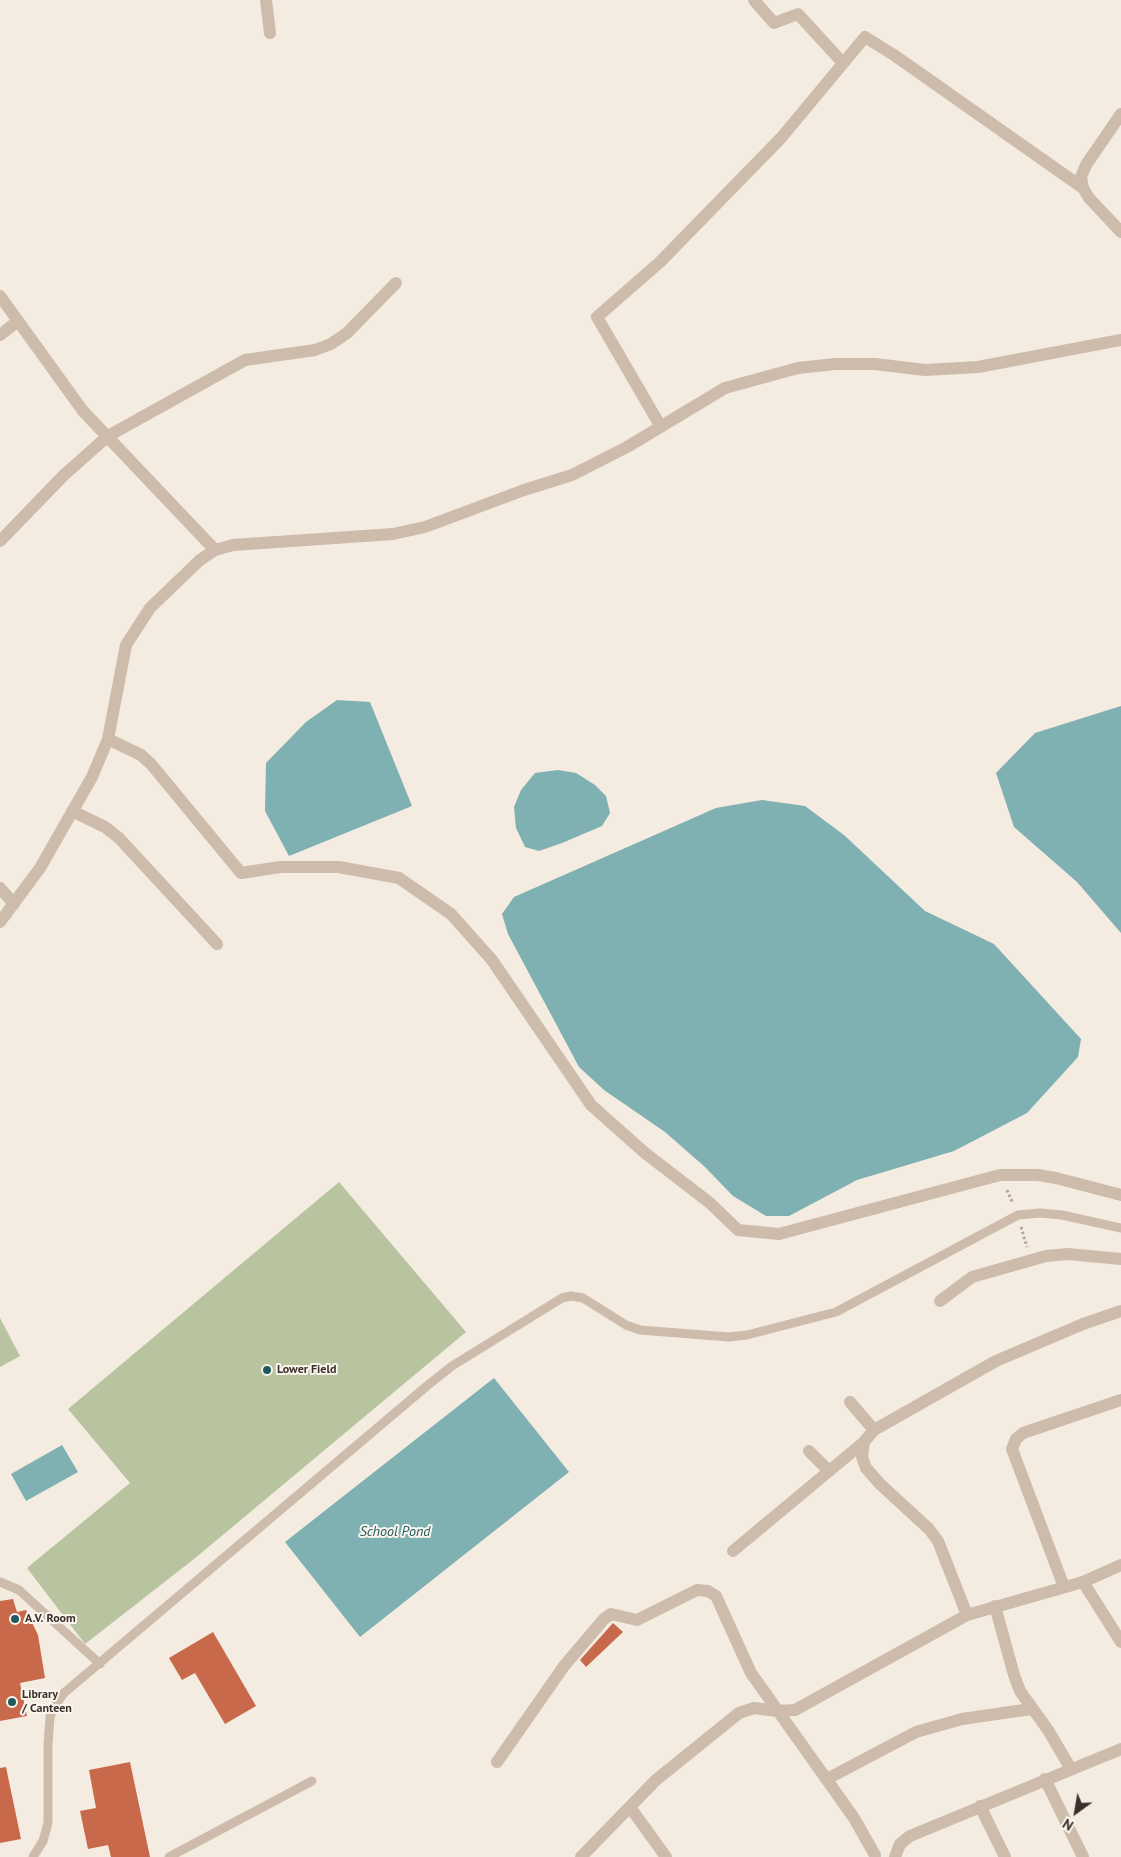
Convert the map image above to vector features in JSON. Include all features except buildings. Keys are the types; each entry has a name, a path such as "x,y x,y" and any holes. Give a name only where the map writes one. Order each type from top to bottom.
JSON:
{"street":[{"path":"266,0 270,33"},
{"path":"754,0 774,23 798,14 843,63"},
{"path":"661,427 597,317 660,262 781,138 864,37 894,55 1083,188"},
{"path":"1121,114 1086,165 1081,177 1083,188 1089,198 1121,232"},
{"path":"0,541 64,475 108,436 246,360 315,350 330,344 346,333 396,283"},
{"path":"0,296 83,412 215,550"},
{"path":"0,335 18,321"},
{"path":"0,922 40,868 92,777 108,739 126,645 150,608 200,560 215,550 233,545 393,534 425,527 524,490 572,475 627,447 725,388 798,368 835,364 875,364 925,370 978,367 1121,340"},
{"path":"108,739 141,755 151,764 241,873 280,867 339,868 399,878 451,914 492,960 591,1105 645,1152 710,1203 738,1230 779,1234 1000,1175 1038,1175 1121,1195"},
{"path":"72,812 105,827 124,843 217,944"},
{"path":"0,888 14,904"},
{"path":"940,1301 972,1277 1046,1256 1068,1254 1121,1259"},
{"path":"733,1552 864,1442 874,1430 996,1361 1083,1324 1121,1311"},
{"path":"1064,1587 1012,1449 1016,1439 1023,1433 1121,1400"},
{"path":"850,1402 874,1430"},
{"path":"864,1442 862,1457 866,1468 880,1484 929,1529 938,1541 967,1615"},
{"path":"809,1451 829,1471"},
{"path":"581,1857 677,1762 739,1713 754,1708 777,1711 795,1710 967,1615 1083,1582 1121,1565"},
{"path":"1083,1582 1121,1642"},
{"path":"497,1762 564,1666 604,1619 611,1614 637,1620 697,1590 708,1591 716,1596 751,1673 854,1818 873,1856 900,1844 910,1836 1121,1749"},
{"path":"995,1606 1014,1675 1031,1709 1048,1730 1071,1770"},
{"path":"827,1779 916,1732 962,1719 1031,1709"},
{"path":"1045,1780 1083,1857"},
{"path":"980,1806 1005,1857"},
{"path":"630,1807 666,1857"},
{"path":"895,1857 900,1844"}],"lane":[{"path":"34,1857 43,1842 48,1823 50,1717 56,1704 64,1694 428,1385 452,1366 562,1298 571,1296 583,1298 626,1324 640,1330 729,1337 747,1335 836,1312 1018,1215 1040,1213 1062,1215 1121,1228"},
{"path":"0,1582 19,1590 100,1664"},
{"path":"169,1857 312,1781"}],"green space":[{"name":"Lower Field","path":"339,1182 466,1332 194,1559 85,1644 27,1568 130,1483 68,1409"},
{"path":"0,1318 20,1356 0,1367"}],"water":[{"path":"337,700 370,702 412,806 289,856 265,811 266,763 306,722"},
{"path":"1121,706 1121,933 1077,882 1014,827 996,773 1035,733"},
{"path":"558,770 576,773 595,785 606,796 610,813 602,826 562,843 539,851 525,847 516,828 514,807 521,790 535,773"},
{"path":"762,800 805,806 844,835 925,911 994,944 1081,1039 1078,1057 1027,1113 954,1151 857,1180 789,1216 766,1216 733,1196 705,1167 665,1132 604,1090 579,1067 508,934 502,914 514,897 716,808"},
{"name":"School Pond","path":"494,1378 569,1472 360,1637 285,1542"},
{"path":"62,1445 78,1472 26,1501 11,1474"}],"place":[{"name":"Lower Field","path":"267,1370"},
{"name":"A.V. Room","path":"15,1619"},
{"name":"Library / Canteen","path":"12,1702"}]}
